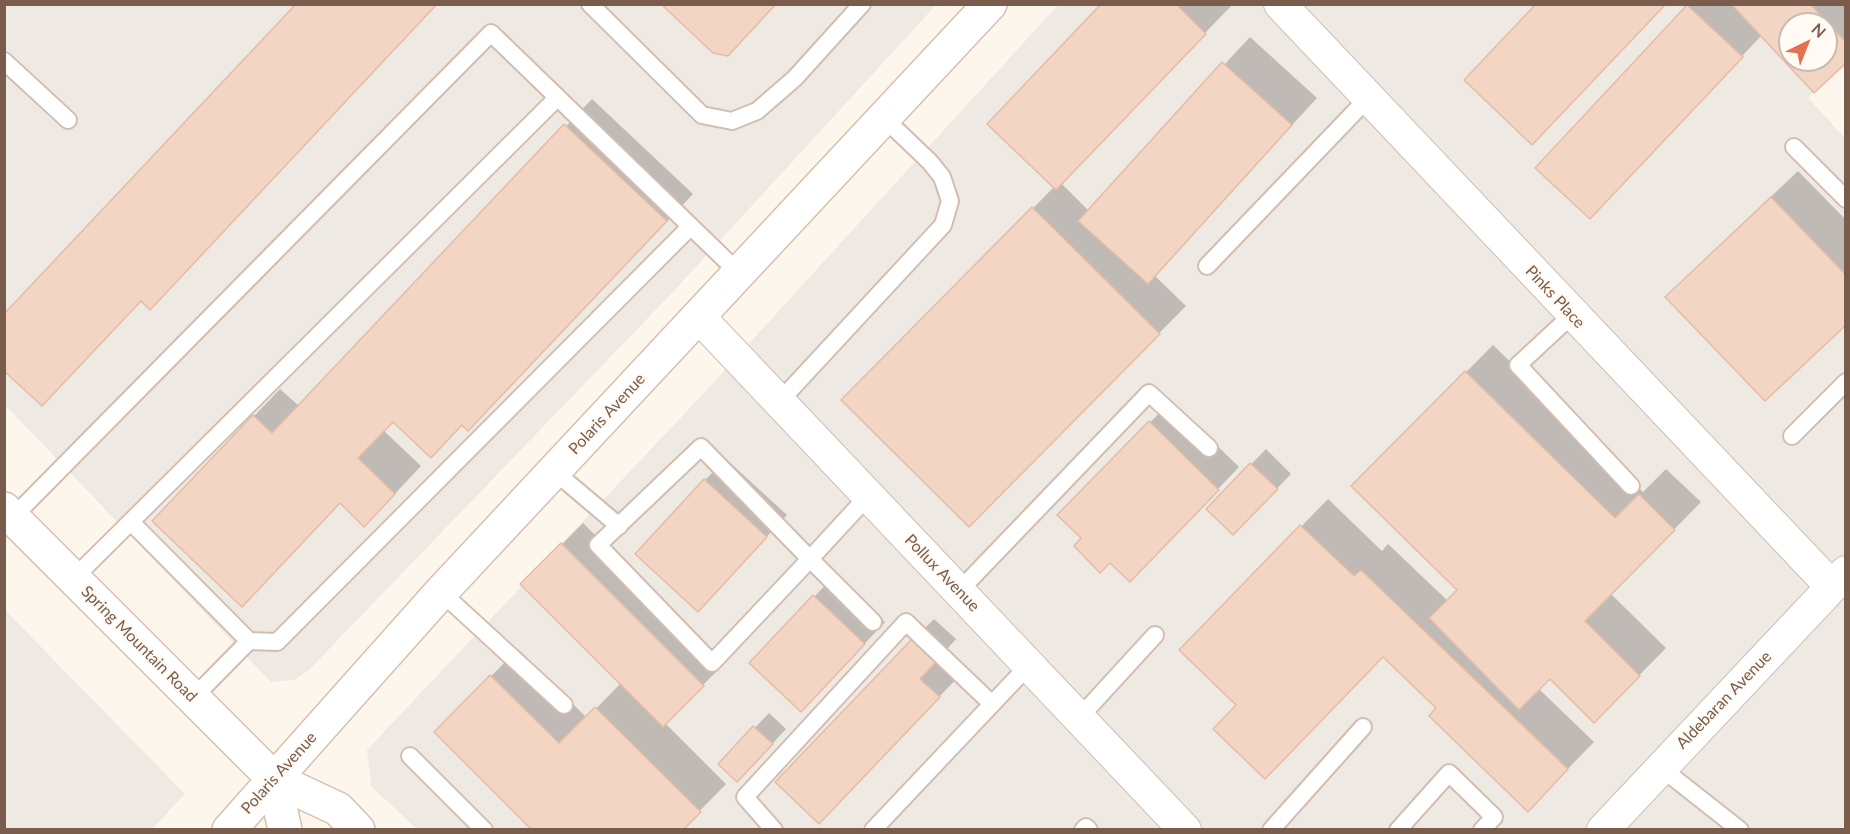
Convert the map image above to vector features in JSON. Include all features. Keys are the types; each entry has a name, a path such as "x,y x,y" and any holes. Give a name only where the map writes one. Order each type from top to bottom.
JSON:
{"street":[{"name":"Polaris Avenue","path":"229,830 441,592 990,4"},
{"name":"Pinks Place","path":"1280,4 1572,315 1839,579"},
{"name":"Pollux Avenue","path":"698,316 1185,830"},
{"name":"Spring Mountain Road","path":"9,513 274,779 338,809 358,830"},
{"name":"Aldebaran Avenue","path":"1603,830 1839,579"},
{"path":"274,779 285,830"}],"lane":[{"path":"590,4 702,115 732,121 757,111 795,78 862,4"},
{"path":"9,513 491,33 739,273"},
{"path":"4,61 68,120"},
{"path":"74,578 557,98"},
{"path":"1207,266 1368,98"},
{"path":"779,402 943,225 950,201 942,177 930,162 884,118"},
{"path":"1794,147 1845,199"},
{"path":"131,522 249,641 277,642 690,227"},
{"path":"1572,315 1518,365 1631,486"},
{"path":"1792,436 1845,382"},
{"path":"959,591 1149,393 1209,448"},
{"path":"868,496 810,559 712,663 598,545 701,447 810,559 873,622"},
{"path":"554,471 619,526"},
{"path":"441,592 564,705"},
{"path":"774,830 745,797 906,622 992,704"},
{"path":"1079,718 1155,635"},
{"path":"193,698 249,641"},
{"path":"873,830 1029,665"},
{"path":"1271,830 1363,727"},
{"path":"410,756 484,830"},
{"path":"1660,767 1736,828"},
{"path":"1398,830 1449,773 1494,817 1482,830"},
{"path":"1083,830 1086,827 1089,830"}],"shaded area":[{"path":"5,5 936,5 671,294 309,670 294,680 271,682 5,405"},
{"path":"1058,5 1845,5 1845,63 1838,70 1838,12 1778,12 1778,72 1835,72 1808,98 1845,138 1845,829 417,829 371,786 367,750 703,394"},
{"path":"4,609 185,794 152,829 5,829"}],"building":[{"path":"296,4 437,4 150,310 141,301 42,406 4,371 4,314"},
{"path":"661,4 776,4 728,56 713,53"},
{"path":"1101,4 1176,4 1206,34 1056,190 987,124"},
{"path":"1536,4 1666,4 1532,145 1464,80"},
{"path":"1731,4 1810,4 1818,12 1778,12 1778,54"},
{"path":"1687,5 1743,57 1590,219 1535,168"},
{"path":"1838,34 1846,42 1846,63 1838,70"},
{"path":"1222,62 1292,125 1148,284 1078,221"},
{"path":"1794,72 1836,72 1814,93"},
{"path":"564,124 667,221 468,431 462,425 431,458 393,422 358,458 395,494 364,527 340,503 242,607 152,521 253,415 272,433"},
{"path":"1771,197 1846,275 1846,325 1765,401 1665,297"},
{"path":"1032,207 1160,334 969,527 841,400"},
{"path":"1465,371 1615,518 1639,494 1675,530 1585,621 1640,676 1594,723 1550,679 1519,710 1429,618 1457,590 1351,486"},
{"path":"1149,421 1219,490 1130,582 1110,563 1100,573 1074,546 1081,538 1057,515"},
{"path":"1250,463 1278,489 1233,535 1206,509"},
{"path":"704,479 767,537 698,612 635,554"},
{"path":"1300,525 1354,576 1361,570 1568,769 1528,812 1429,716 1436,708 1383,657 1265,779 1213,729 1236,705 1179,650"},
{"path":"561,543 704,686 663,727 520,584"},
{"path":"813,595 865,644 801,712 749,663"},
{"path":"912,639 936,662 920,679 940,697 819,824 775,782"},
{"path":"490,675 559,743 595,707 701,812 683,830 532,830 434,732"},
{"path":"753,726 773,744 737,782 718,764"}]}
